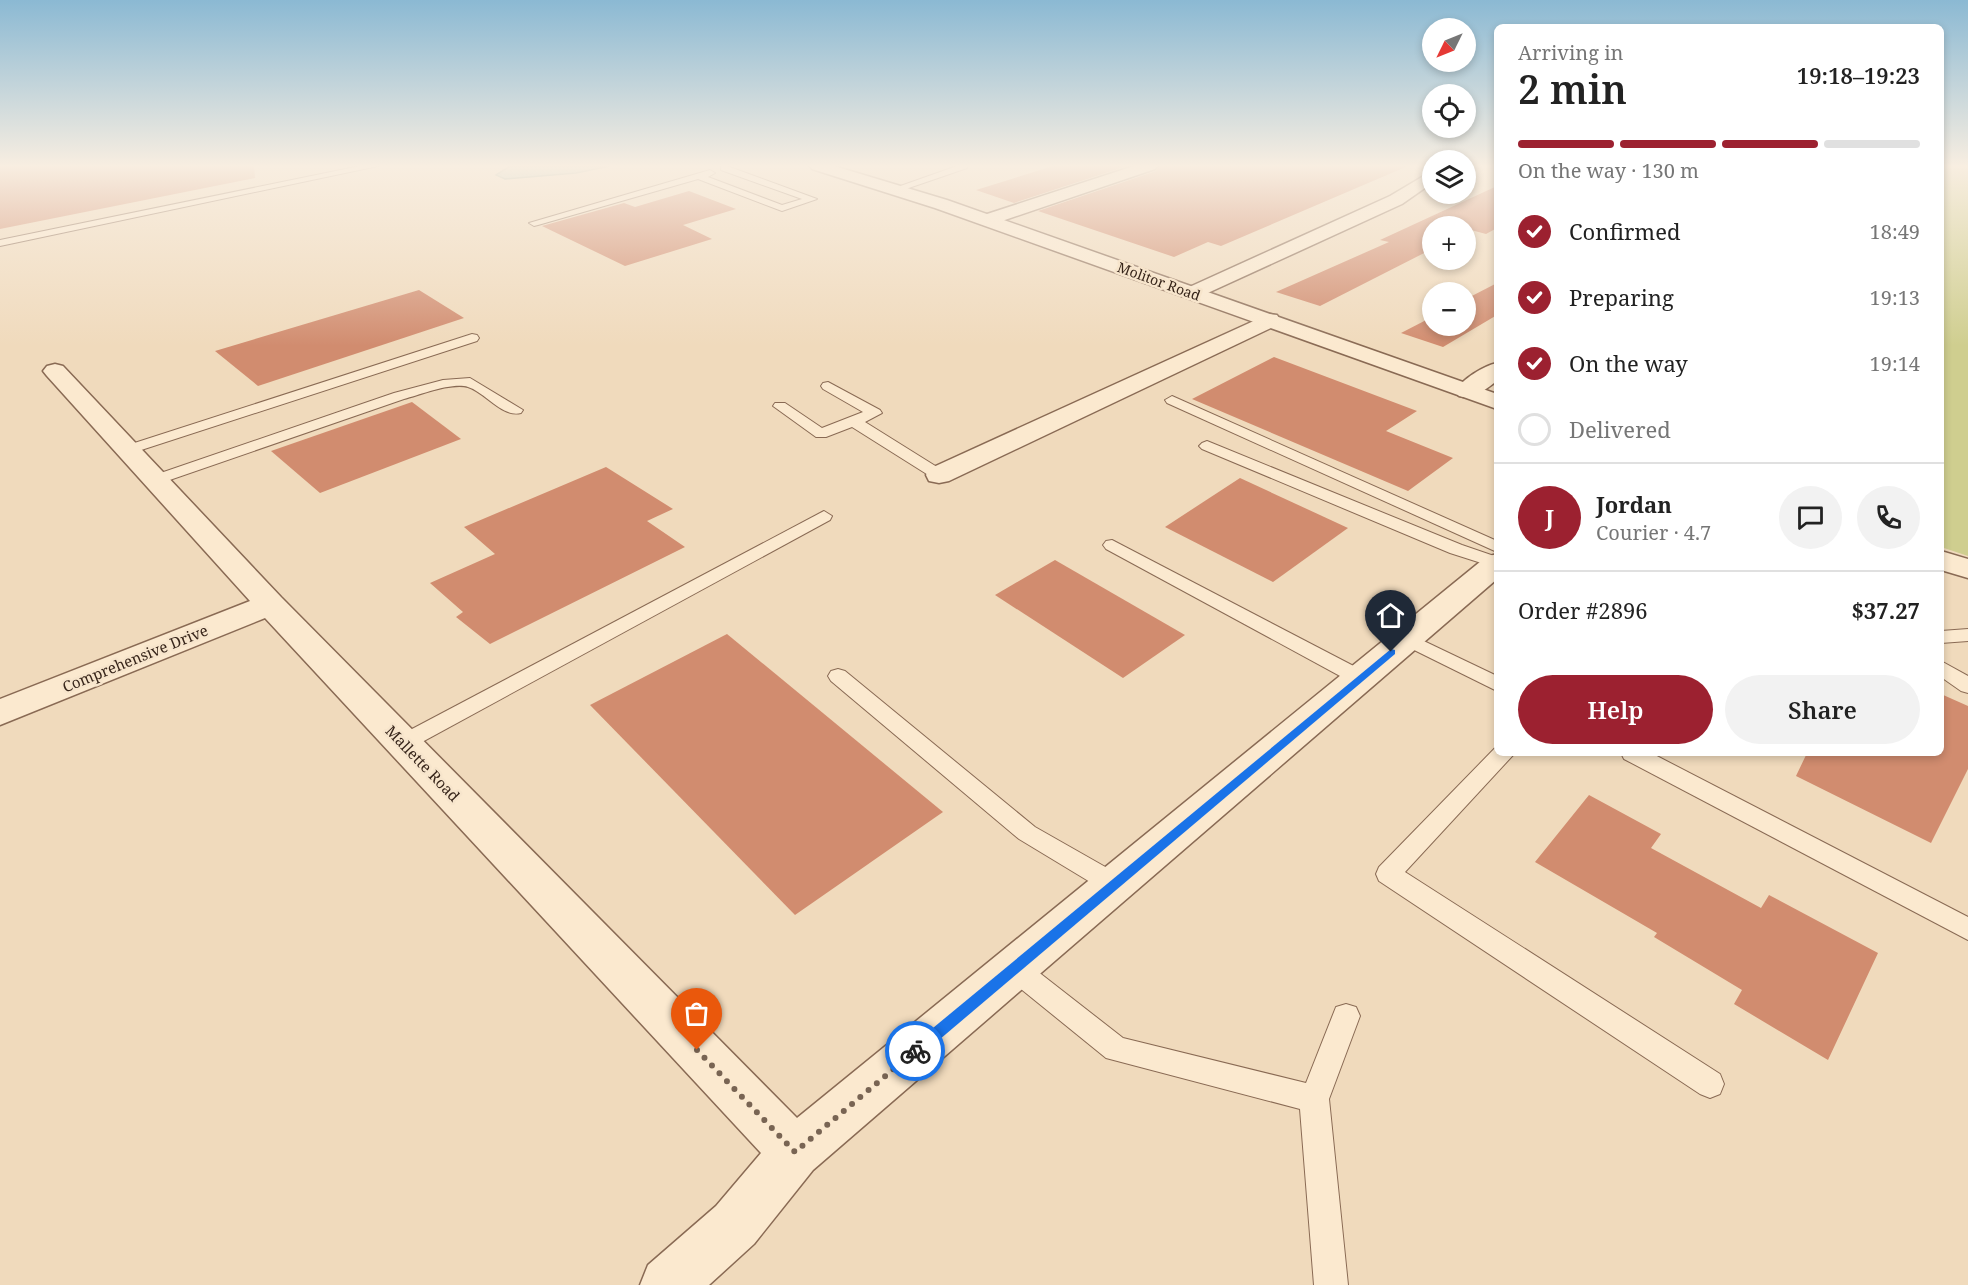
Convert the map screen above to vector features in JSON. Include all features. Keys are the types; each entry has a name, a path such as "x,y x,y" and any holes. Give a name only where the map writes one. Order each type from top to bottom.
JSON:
{"street":[{"name":"Molitor Road","path":"1004,226 1494,401"},
{"path":"1192,293 1339,226"},
{"path":"939,475 1269,320"},
{"name":"Mallette Road","path":"55,371 270,604 795,1152"},
{"path":"1467,392 1494,372"},
{"path":"1944,561 1968,569"},
{"path":"668,1285 735,1226 795,1152 1494,566"},
{"name":"Comprehensive Drive","path":"0,713 270,604"}],"lane":[{"path":"0,243 83,226"},
{"path":"127,450 472,338"},
{"path":"155,480 399,396 443,384 470,382 516,410"},
{"path":"780,406 821,434 875,413 828,386"},
{"path":"1172,400 1494,546"},
{"path":"853,421 939,475"},
{"path":"1208,446 1456,549 1494,562"},
{"path":"404,744 824,516"},
{"path":"1112,545 1360,678"},
{"path":"1944,637 1968,635"},
{"path":"1407,639 1494,682"},
{"path":"1944,670 1968,686"},
{"path":"838,676 1027,833 1114,884"},
{"path":"1501,756 1388,874 1710,1084"},
{"path":"1659,759 1968,929"},
{"path":"1014,968 1116,1049 1314,1099"},
{"path":"1331,1285 1314,1099 1346,1016"}],"shaded area":[{"path":"1944,226 1968,226 1968,556 1944,548"}],"building":[{"path":"0,226 15,226 0,229"},
{"path":"542,226 685,226 712,239 625,266"},
{"path":"1082,226 1268,226 1221,246 1208,242 1174,257"},
{"path":"1410,226 1422,226 1422,254 1320,306 1276,292 1389,242 1380,240"},
{"path":"1476,226 1494,226 1494,230 1486,234 1476,231"},
{"path":"1494,285 1494,317 1476,327 1476,294"},
{"path":"419,290 464,318 258,386 215,351"},
{"path":"1422,322 1422,336 1462,336 1443,347 1401,333"},
{"path":"1274,357 1417,411 1386,431 1453,458 1408,491 1192,399"},
{"path":"412,402 461,439 320,493 271,451"},
{"path":"606,467 673,509 647,521 685,547 490,644 456,617 463,612 430,583 495,554 464,527"},
{"path":"1240,478 1348,528 1273,582 1165,527"},
{"path":"1055,560 1185,635 1123,678 995,595"},
{"path":"727,634 943,812 795,915 590,705"},
{"path":"1944,695 1968,706 1968,769 1931,843 1796,776 1806,756 1944,756"},
{"path":"1589,795 1661,834 1651,848 1761,908 1769,895 1878,953 1828,1060 1734,1004 1742,990 1654,937 1657,933 1535,862"}],"way so far":[{"path":"697,1050 795,1152 915,1051"}],"route":[{"path":"915,1051 1391,652"}]}
